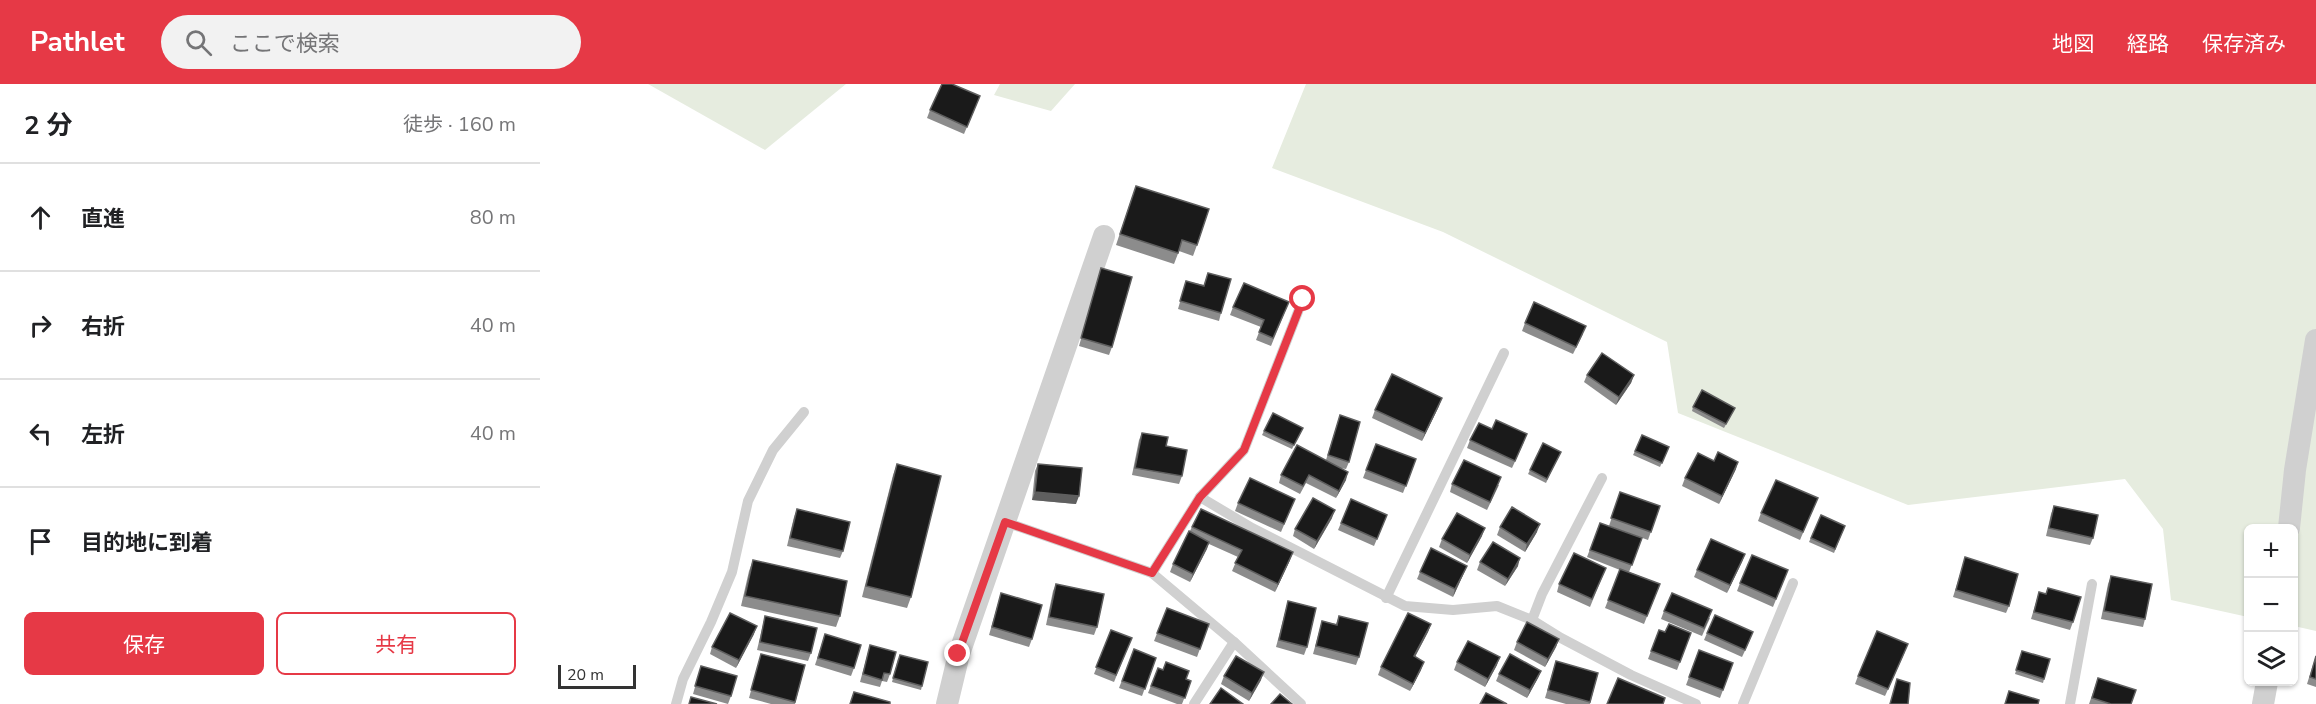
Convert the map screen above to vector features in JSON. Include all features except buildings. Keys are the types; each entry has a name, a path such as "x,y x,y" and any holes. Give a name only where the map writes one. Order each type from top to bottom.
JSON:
{"street":[{"path":"946,704 958,654 1104,236"},
{"path":"2289,524 2295,470 2316,340"},
{"path":"2264,704 2266,686"}],"lane":[{"path":"1152,573 1200,497 1244,450 1303,299"},
{"path":"1386,598 1504,353"},
{"path":"676,704 683,679 732,572 748,501 772,450 804,412"},
{"path":"1532,620 1542,594 1602,478"},
{"path":"1200,497 1252,528 1405,606 1453,609 1497,606 1532,620 1631,675 1696,704"},
{"path":"1005,522 1152,573 1234,642 1302,704"},
{"path":"1743,704 1793,583"},
{"path":"2070,704 2092,584"},
{"path":"1194,704 1234,642"}],"shaded area":[{"path":"648,84 846,84 765,150"},
{"path":"1000,84 1075,84 1051,111 994,95"},
{"path":"1306,84 2316,84 2316,631 2298,627 2298,524 2244,524 2244,616 2171,600 2163,529 2125,479 1908,505 1678,413 1667,342 1443,232 1272,168"}],"route":[{"path":"958,654 1005,522 1152,573 1200,497 1244,450 1303,299"}]}
